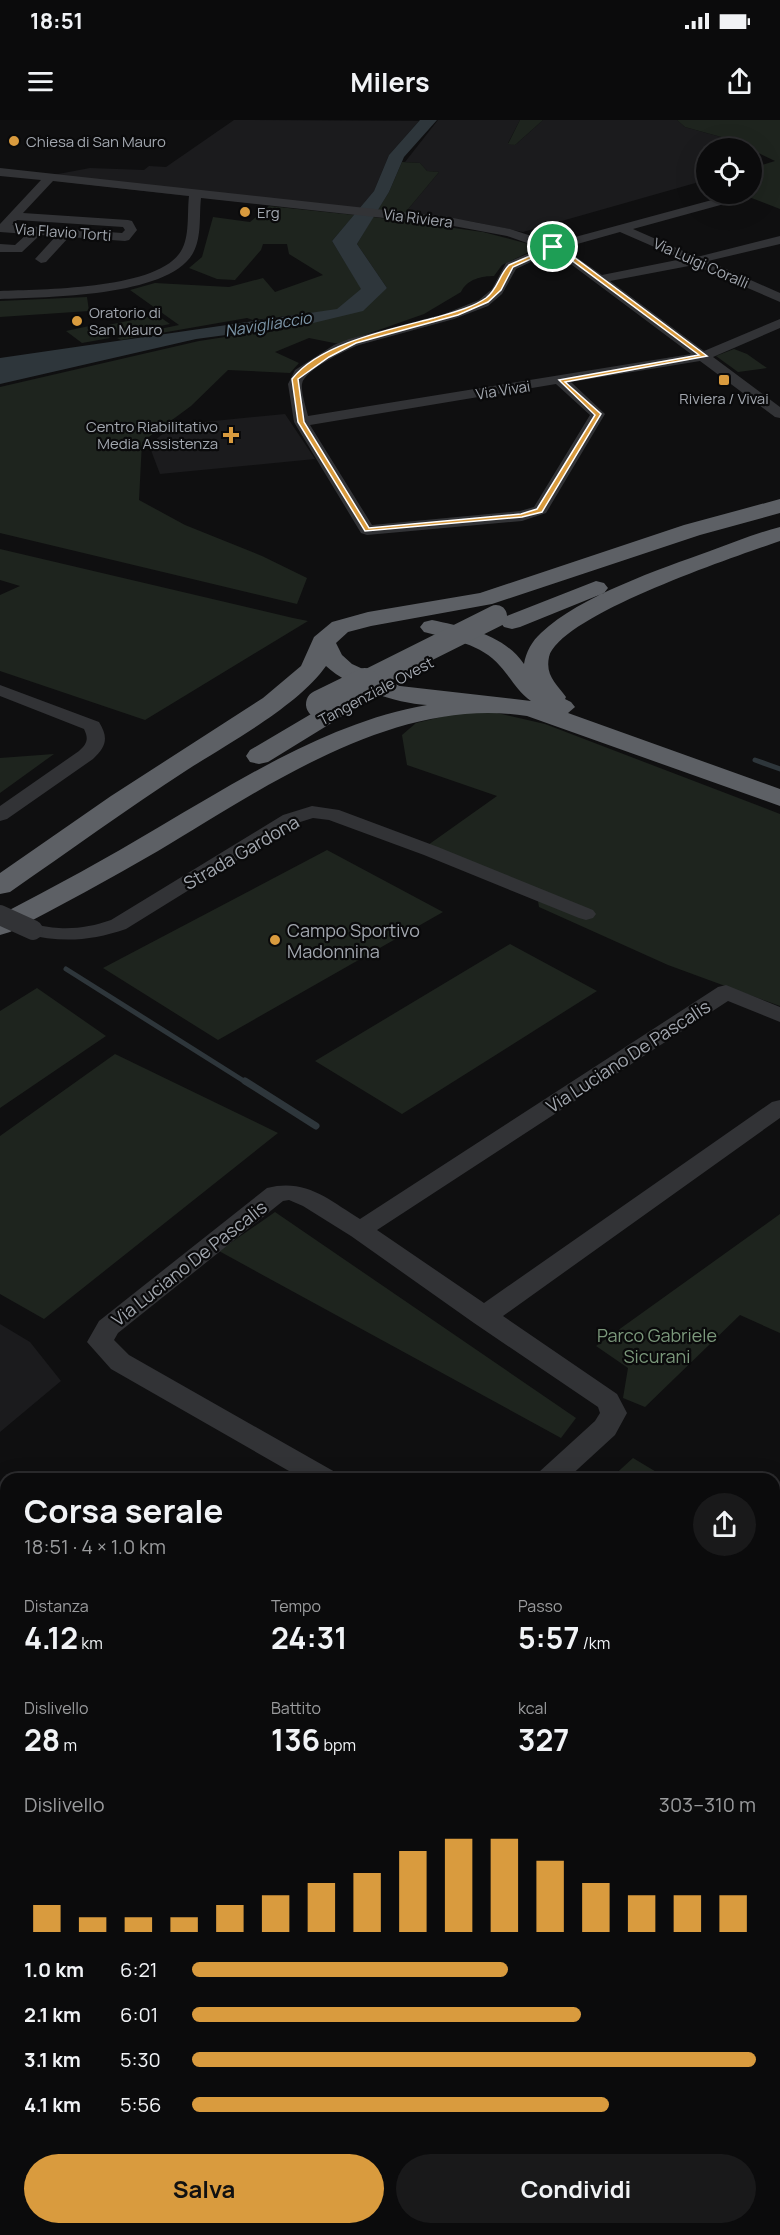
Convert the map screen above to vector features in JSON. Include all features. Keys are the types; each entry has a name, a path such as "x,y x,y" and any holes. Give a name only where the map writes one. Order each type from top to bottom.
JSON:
{"highway":[{"path":"0,886 120,802 273,704 313,668 323,642 330,633 346,625 484,598 692,530 780,506"},
{"name":"Tangenziale Ovest","path":"0,898 329,706 504,619 609,571 780,515"},
{"name":"Tangenziale Ovest","path":"504,619 780,525"},
{"path":"602,726 544,688 538,678 535,663 544,643 568,623 637,589 780,534"},
{"path":"346,625 385,622 410,624 446,630 471,638 506,657 528,687 540,696 602,726 780,798"},
{"path":"323,642 332,659 343,669 393,692 433,699 513,705 532,709 602,726 780,785"},
{"path":"0,926 158,840 256,780 329,744 397,719 427,711 469,705 513,705"},
{"name":"Tangenziale Ovest","path":"0,915 329,706"}],"street":[{"name":"Via Riviera","path":"5,173 383,214 510,233 553,247 779,412"},
{"path":"0,184 5,173"},
{"path":"1,228 51,177"},
{"path":"0,295 110,287 148,279 172,267 183,259 189,250 195,194"},
{"path":"561,381 598,414 540,510 522,516 367,530 301,422 295,384 300,374 339,348 456,313 486,300 499,289 511,266 553,247 709,204"},
{"path":"13,216 91,221 104,209"},
{"name":"Via Flavio Torti","path":"1,228 125,237 131,230 128,224 91,221"},
{"name":"Via Luigi Coralli","path":"621,228 694,261 777,294"},
{"path":"0,248 18,249 38,230"},
{"path":"41,259 67,232"},
{"path":"599,279 694,261 780,240"},
{"name":"Via Vivai","path":"301,422 704,356 780,323"},
{"path":"0,690 92,726 98,737 95,747 86,755 0,815"},
{"name":"Strada Gardona","path":"0,915 33,930 52,934 72,935 96,932 118,925 290,819 312,812 333,814 586,914 567,927"},
{"name":"Via Luciano De Pascalis","path":"360,1230 726,992 780,1015"},
{"path":"483,1317 780,1107"},
{"name":"Via Luciano De Pascalis","path":"314,1473 120,1362 100,1342 108,1327 276,1194 291,1192 312,1200 360,1230 483,1317 608,1401 614,1413 605,1428 556,1473"}],"shaded area":[{"path":"234,120 419,121 389,155 374,191 354,215 56,181 53,175 90,168 144,170 149,166 166,167"},
{"path":"438,120 520,120 508,143 515,145 543,120 677,120 685,127 725,138 696,138 696,183 523,232 469,221 404,214 439,172 427,171 420,163 405,162"},
{"name":"Centro Riabilitativo Media Assistenza","path":"285,414 315,459 160,474 149,445 174,425"},
{"path":"0,1324 30,1342 61,1381 0,1432"}],"green space":[{"path":"520,120 543,120 515,145 508,144"},
{"path":"677,120 780,120 780,209 762,202 762,165 775,161 762,155 762,138 725,138 685,127"},
{"path":"402,162 420,163 427,171 439,172 404,214 377,211 389,192"},
{"path":"269,206 354,215 332,241 362,289 337,310 253,320 247,318 121,340 117,338 179,325 130,290 155,283 229,287 263,278 275,292 323,275 289,254 287,244 263,244 261,250 235,280 217,279 189,268 202,257 213,217 250,222"},
{"path":"373,217 483,232 540,247 502,265 494,276 471,281 461,292 424,314 339,344 309,338 275,352 299,363 290,373 228,370 191,406 142,442 139,500 185,525 262,556 307,578 297,604 0,533 0,387 199,341 309,324 387,288 357,244"},
{"path":"87,297 89,311 0,317 0,301"},
{"path":"157,315 170,324 115,335 103,326"},
{"path":"94,325 110,338 82,343 66,331"},
{"path":"734,349 747,354 767,368 738,372 716,356"},
{"path":"0,549 308,621 145,720 0,671 0,595 20,586 0,580"},
{"path":"458,713 497,713 545,724 780,814 780,1006 668,965 539,907 536,889 428,845 497,796 407,765 402,735 416,723"},
{"path":"54,754 0,793 0,758"},
{"name":"Campo Sportivo Madonnina","path":"327,850 443,912 218,1040 103,968"},
{"path":"510,944 597,991 402,1114 315,1061"},
{"path":"37,988 106,1036 0,1108 0,1011"},
{"path":"115,1054 278,1133 44,1319 0,1294 0,1136"},
{"path":"275,1212 576,1418 561,1438 219,1251"},
{"name":"Parco Gabriele Sicurani","path":"780,1214 780,1333 740,1315 645,1407 623,1398 628,1368 596,1346"},
{"path":"633,1458 658,1473 617,1473"}],"water":[{"name":"Navigliaccio","path":"420,120 437,120 404,157 389,192 357,244 387,288 363,311 309,324 196,339 0,384 0,358 337,309 361,289 332,241 374,191 389,155"}],"waterway":[{"path":"755,760 780,769"},
{"path":"66,969 247,1083"},
{"path":"245,1081 316,1126"}],"place":[{"name":"Chiesa di San Mauro","path":"14,141"},
{"name":"Erg","path":"245,212"},
{"name":"Oratorio di San Mauro","path":"77,321"},
{"name":"Riviera / Vivai","path":"724,380"},
{"name":"Centro Riabilitativo Media Assistenza","path":"231,435"},
{"name":"Campo Sportivo Madonnina","path":"275,940"}],"route":[{"path":"553,247 569,256 704,356 561,381 598,414 540,510 522,516 367,530 301,422 295,379 339,348 368,336 472,308 494,295 511,266 553,247"}]}
